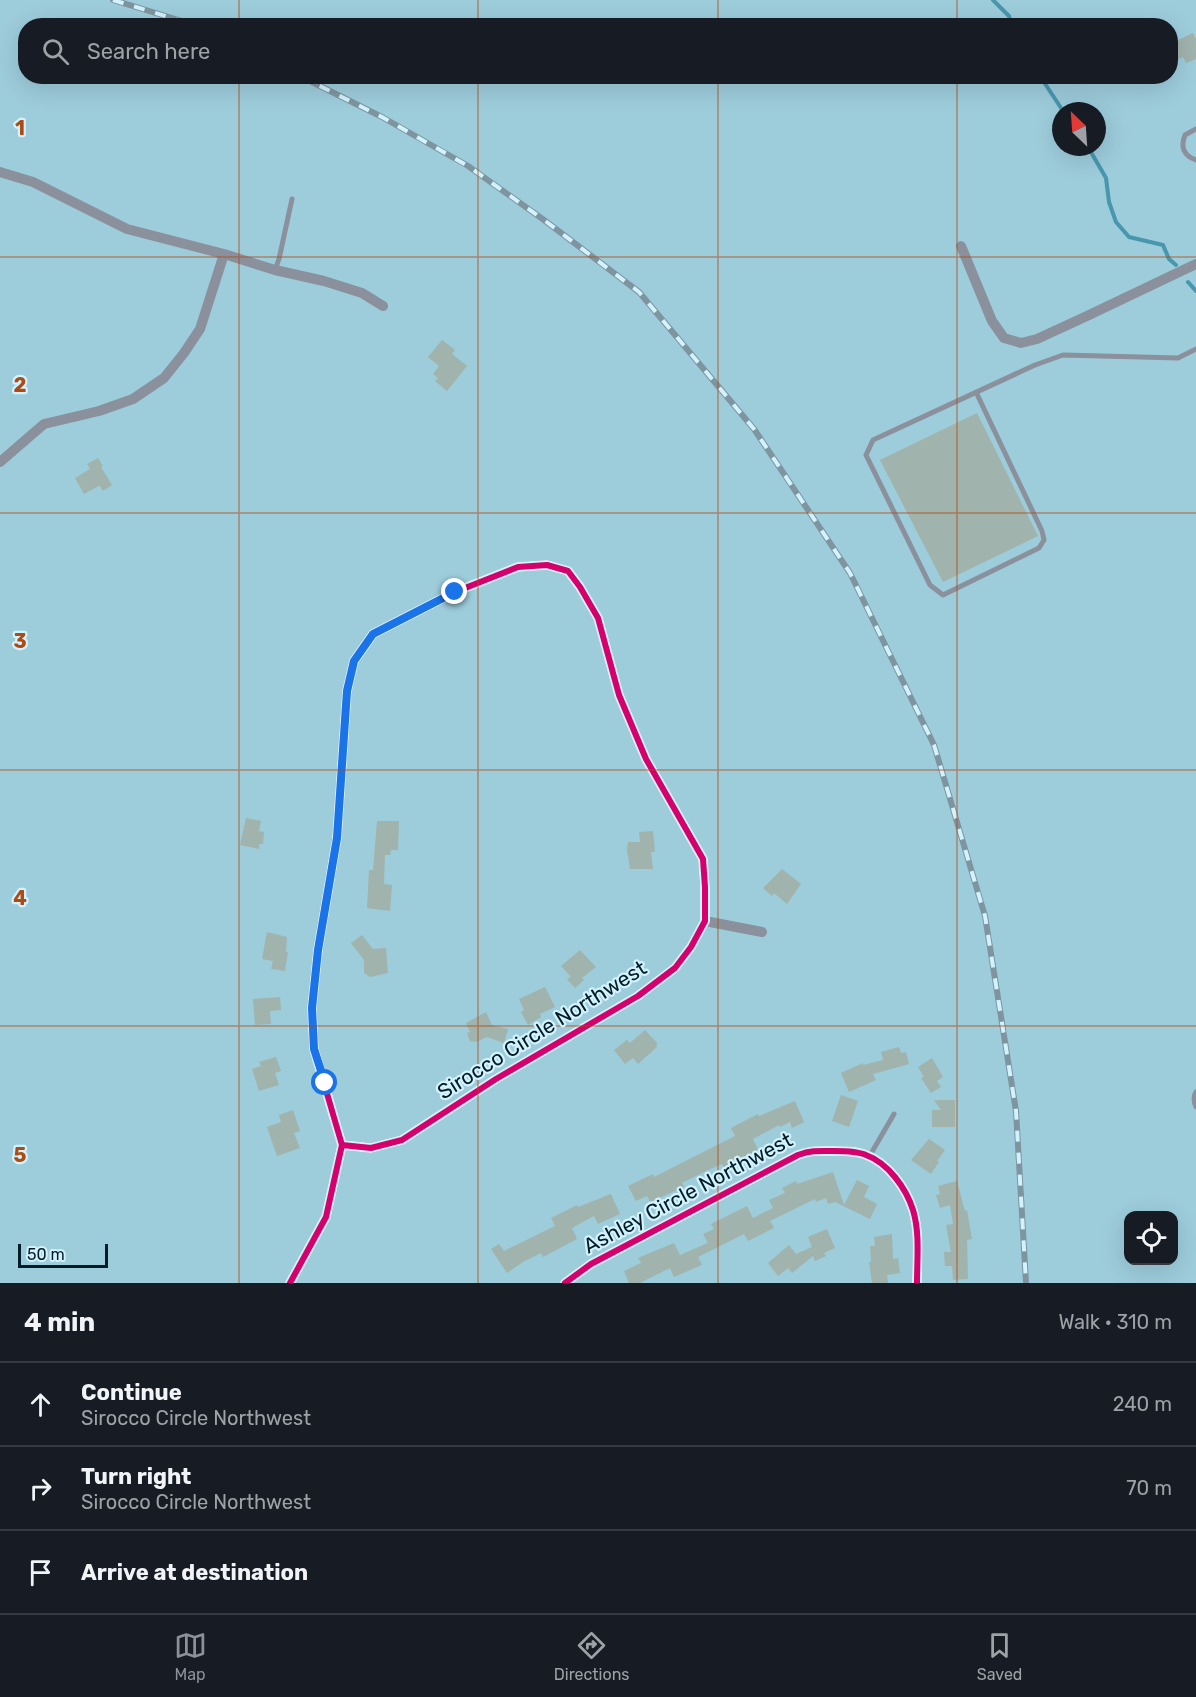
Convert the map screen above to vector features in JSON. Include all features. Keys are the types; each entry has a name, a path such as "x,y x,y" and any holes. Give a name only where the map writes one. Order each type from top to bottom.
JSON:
{"street":[{"path":"0,172 33,182 127,229 362,292 383,306"},
{"path":"961,246 992,321 1004,338 1021,343 1037,339 1196,264"},
{"path":"0,462 44,424 99,411 133,399 164,378 200,329 225,254"},
{"name":"Sirocco Circle Northwest","path":"290,1283 326,1217 342,1144 314,1049 312,1008 318,950 337,838 347,691 354,661 373,634 455,592 518,567 547,565 568,571 598,618 619,695 646,759 703,859 705,921 691,947 675,968 638,996 496,1080 402,1140 370,1148 342,1144"},
{"path":"705,921 762,932"},
{"name":"Ashley Circle Northwest","path":"565,1283 591,1264 798,1155 811,1151 850,1151 870,1156 894,1176 913,1209 916,1228 917,1283"}],"lane":[{"path":"1196,129 1185,135 1182,145 1186,154 1196,160"},
{"path":"275,270 292,199"},
{"path":"976,392 1042,531 1044,540 1039,548 943,595 930,585 866,454 873,440 976,392 1035,365 1064,355 1178,358 1196,350"},
{"path":"1196,1092 1194,1104 1196,1107"},
{"path":"870,1156 894,1114"}],"building":[{"path":"1193,33 1196,39 1196,59 1186,63 1183,57 1178,60 1178,40"},
{"path":"442,340 455,350 452,354 467,366 447,391 435,381 438,378 433,374 439,366 428,357"},
{"path":"977,413 1038,536 943,582 880,460"},
{"path":"98,458 112,485 103,491 100,486 84,494 75,478 90,469 87,464"},
{"path":"246,818 261,821 259,831 264,832 263,844 259,844 259,849 240,845"},
{"path":"377,821 399,821 398,850 391,850 390,855 385,855 384,884 392,885 390,911 367,908 369,870 373,870"},
{"path":"653,831 655,852 651,852 653,869 630,869 628,842 640,842 639,832"},
{"path":"782,869 801,884 787,904 774,893 772,896 763,888"},
{"path":"267,932 287,937 286,952 288,952 285,971 271,969 273,961 262,959"},
{"path":"362,935 373,949 386,948 388,973 370,977 364,973 364,960 351,943"},
{"path":"580,950 596,967 582,978 584,980 575,988 567,979 571,977 561,966"},
{"path":"545,987 555,1007 540,1014 541,1017 528,1025 521,1012 524,1010 519,999"},
{"path":"280,997 281,1010 270,1011 271,1024 255,1025 253,999"},
{"path":"486,1012 492,1025 508,1029 504,1043 487,1037 476,1042 470,1041 467,1033 470,1032 466,1023"},
{"path":"645,1030 658,1044 657,1047 638,1064 633,1058 625,1064 614,1050 627,1040 630,1043"},
{"path":"899,1047 901,1053 906,1052 909,1064 873,1074 876,1080 849,1092 841,1073 863,1063 863,1065 883,1060 881,1052"},
{"path":"276,1057 281,1071 275,1073 279,1085 259,1091 252,1069 261,1066 259,1062"},
{"path":"932,1058 943,1077 937,1081 941,1087 931,1093 921,1078 924,1077 918,1067"},
{"path":"841,1095 858,1101 849,1127 832,1121"},
{"path":"934,1100 955,1100 955,1127 932,1127 932,1110 941,1110"},
{"path":"795,1101 804,1122 792,1128 790,1122 780,1127 779,1125 753,1139 758,1150 724,1167 722,1164 706,1171 682,1183 684,1187 650,1202 647,1196 636,1201 628,1186 653,1174 654,1177 735,1136 731,1128 758,1114 759,1116"},
{"path":"293,1110 300,1131 294,1133 300,1148 277,1156 267,1127 281,1122 279,1115"},
{"path":"929,1139 945,1150 931,1174 911,1160"},
{"path":"833,1172 844,1205 857,1180 869,1186 864,1197 877,1204 870,1219 835,1202 828,1204 826,1198 816,1202 815,1199 770,1221 774,1228 748,1241 744,1234 698,1257 702,1265 674,1277 670,1268 640,1283 629,1283 624,1271 641,1263 638,1258 674,1243 680,1255 708,1243 703,1234 714,1229 711,1224 747,1206 753,1218 773,1208 769,1200 785,1193 782,1188 796,1181 797,1184"},
{"path":"957,1181 965,1211 967,1210 972,1239 967,1240 968,1279 953,1280 952,1266 945,1266 944,1252 951,1252 946,1225 953,1224 950,1205 940,1208 936,1195 940,1194 938,1186"},
{"path":"611,1194 620,1214 598,1224 594,1216 572,1228 577,1239 543,1257 541,1253 507,1273 491,1249 499,1244 504,1251 555,1226 551,1218 577,1205 578,1207"},
{"path":"827,1229 835,1248 824,1253 826,1256 815,1261 813,1256 792,1273 788,1268 778,1276 768,1263 789,1245 796,1254 812,1247 808,1237"},
{"path":"892,1234 893,1259 898,1258 900,1273 887,1275 888,1283 872,1283 869,1262 871,1262 870,1246 875,1246 874,1237"}],"waterway":[{"path":"993,0 1010,18"},
{"path":"1045,84 1057,102"},
{"path":"1093,156 1106,178 1109,202 1116,222 1129,237 1163,245 1169,259 1176,265"},
{"path":"1188,282 1196,291"}],"railway":[{"path":"113,0 172,18"},
{"path":"316,84 382,117 468,166 639,292 754,429 850,573 934,745 985,916 1016,1111 1026,1283"}],"cycle path":[{"path":"290,1283 326,1217 342,1145 314,1049 312,1008 318,950 337,838 347,691 354,661 373,634 455,592 518,567 547,565 568,571 598,618 619,695 646,759 703,859 705,921 691,947 675,968 638,996 496,1079 402,1140 371,1148 342,1145"},
{"path":"565,1283 591,1264 798,1155 824,1151 866,1155 882,1164 901,1185 913,1210 917,1228 917,1283"}],"route":[{"path":"325,1083 314,1049 312,1008 318,950 337,838 347,691 354,661 373,634 455,592"}]}
